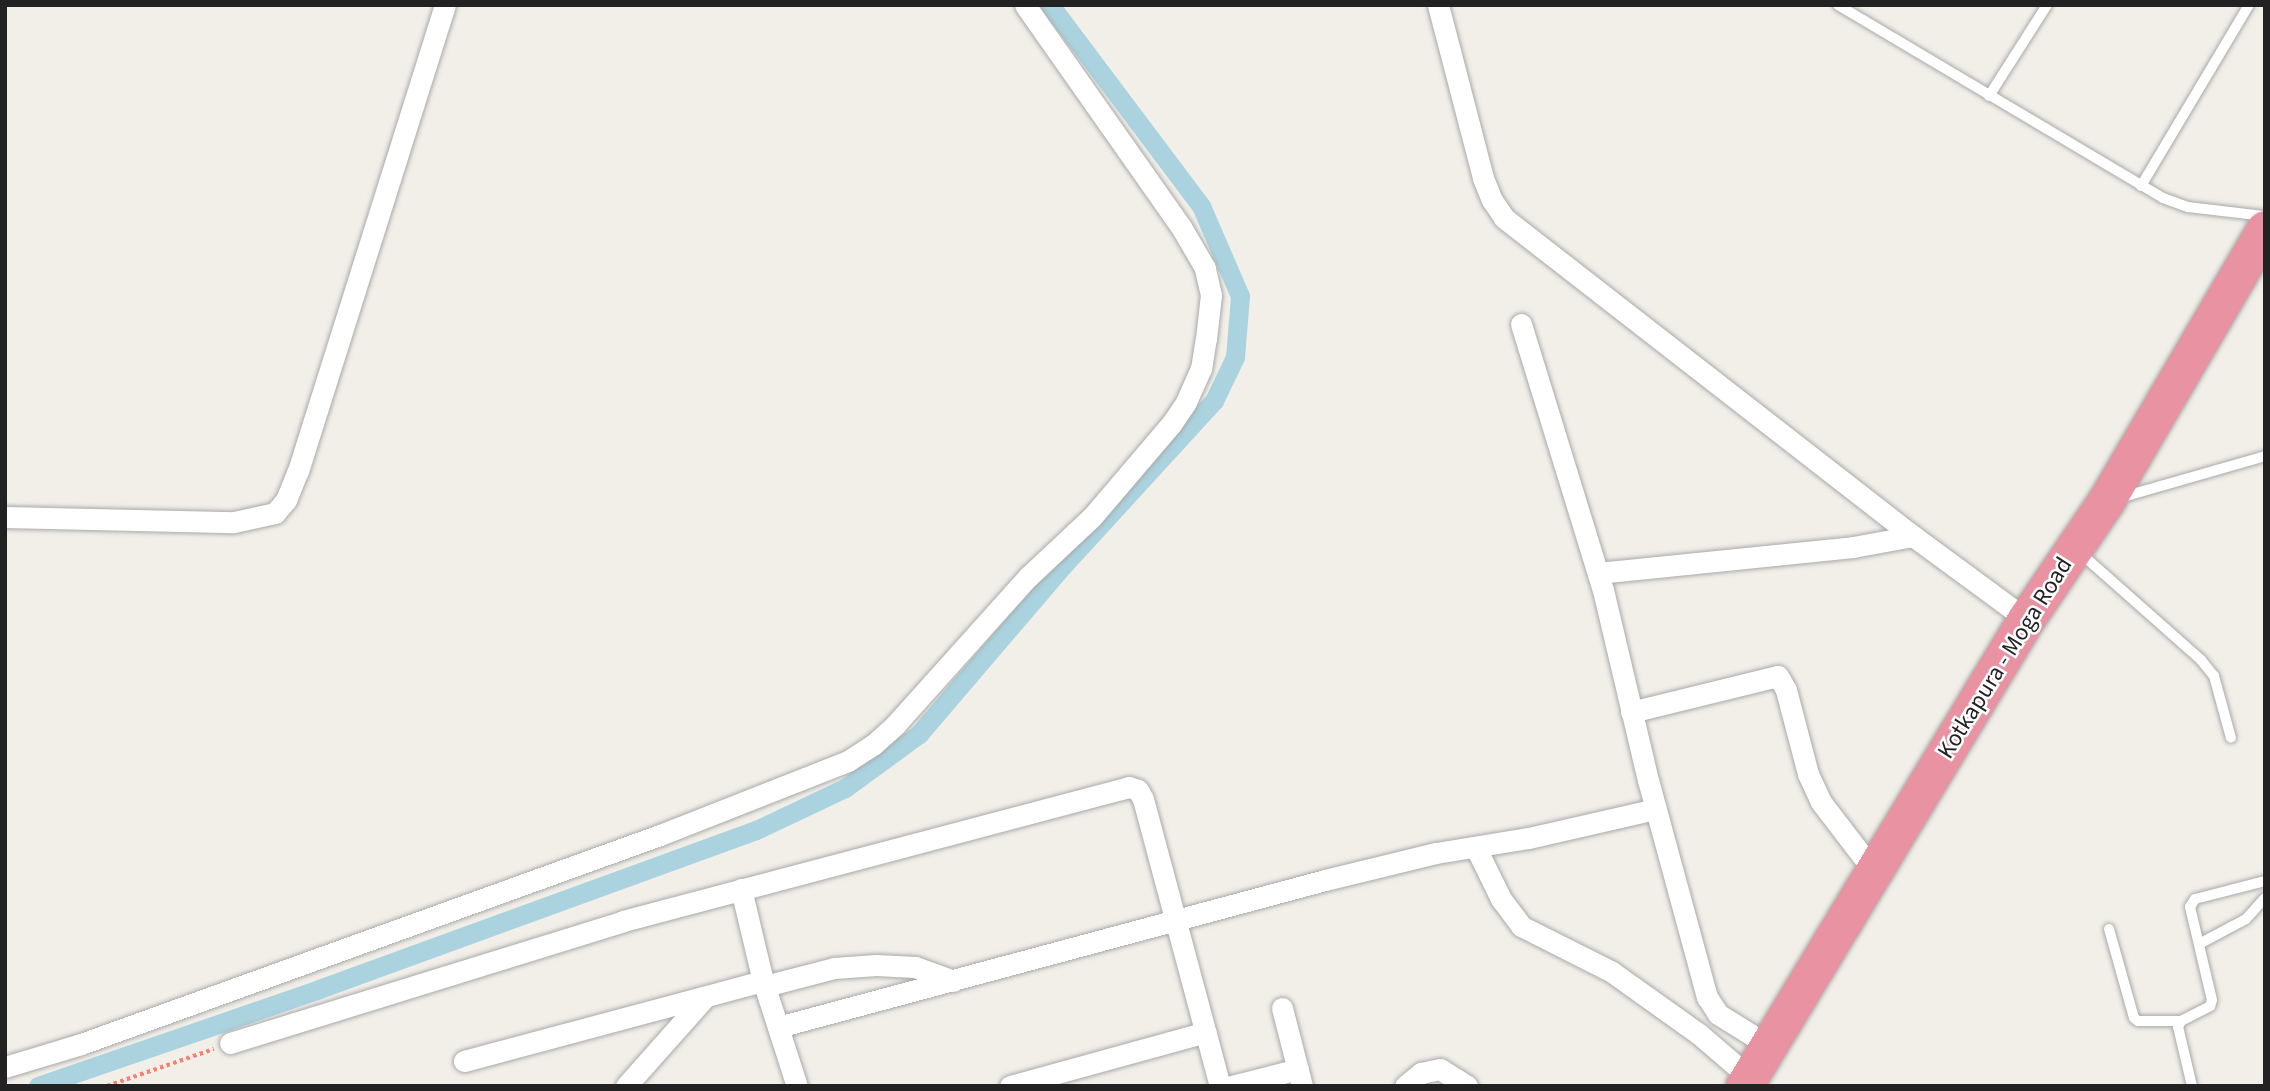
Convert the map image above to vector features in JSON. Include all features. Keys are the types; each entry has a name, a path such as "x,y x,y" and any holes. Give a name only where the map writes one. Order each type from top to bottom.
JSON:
{"highway":[{"name":"Kotkapura - Moga Road","path":"1746,1082 2026,619 2106,501 2265,229"}],"street":[{"path":"5,517 234,522 275,513 286,500 298,471 445,5"},
{"path":"5,1067 81,1044 660,835 848,761 873,745 896,724 1028,577 1114,492 1172,423 1186,402 1201,369 1212,295 1205,268 1181,227 1025,5"},
{"path":"1438,5 1483,178 1492,200 1504,218 1913,536 2026,619"},
{"path":"1445,27 1458,5"},
{"path":"1521,324 1598,573 1656,809 1711,1006 1718,1014 1768,1045"},
{"path":"1598,573 1853,547 1913,536"},
{"path":"1631,712 1778,676 1786,690 1805,764 1817,793 1873,870"},
{"path":"230,1044 623,921 1129,787 1138,790 1143,799 1220,1086"},
{"path":"778,1027 1177,922 1325,880 1436,853 1476,848 1656,809"},
{"path":"1476,848 1501,899 1521,926 1612,972 1699,1034 1746,1082"},
{"path":"741,889 764,983 797,1086"},
{"path":"464,1061 705,997 834,968 876,965 915,967 954,981"},
{"path":"626,1086 705,997"},
{"path":"1232,1086 1300,1078 1282,1008"},
{"path":"1010,1086 1206,1032"},
{"path":"1405,1086 1422,1073 1440,1069 1467,1086"}],"lane":[{"path":"1839,5 2141,186 2188,207 2265,216"},
{"path":"1989,96 2046,5"},
{"path":"2141,186 2249,5"},
{"path":"2106,501 2265,456"},
{"path":"2074,548 2202,660 2214,676 2231,738"},
{"path":"2109,929 2134,1018 2138,1021 2181,1021 2210,1006 2212,1000 2190,907 2192,902 2265,881"},
{"path":"2199,944 2246,919 2265,898"},
{"path":"2181,1021 2179,1033 2192,1086"}],"path":[{"path":"107,1086 230,1044"}],"waterway":[{"path":"38,1086 319,989 756,830 845,788 919,734 1058,571 1214,401 1235,357 1240,296 1201,206 1050,5"}]}
